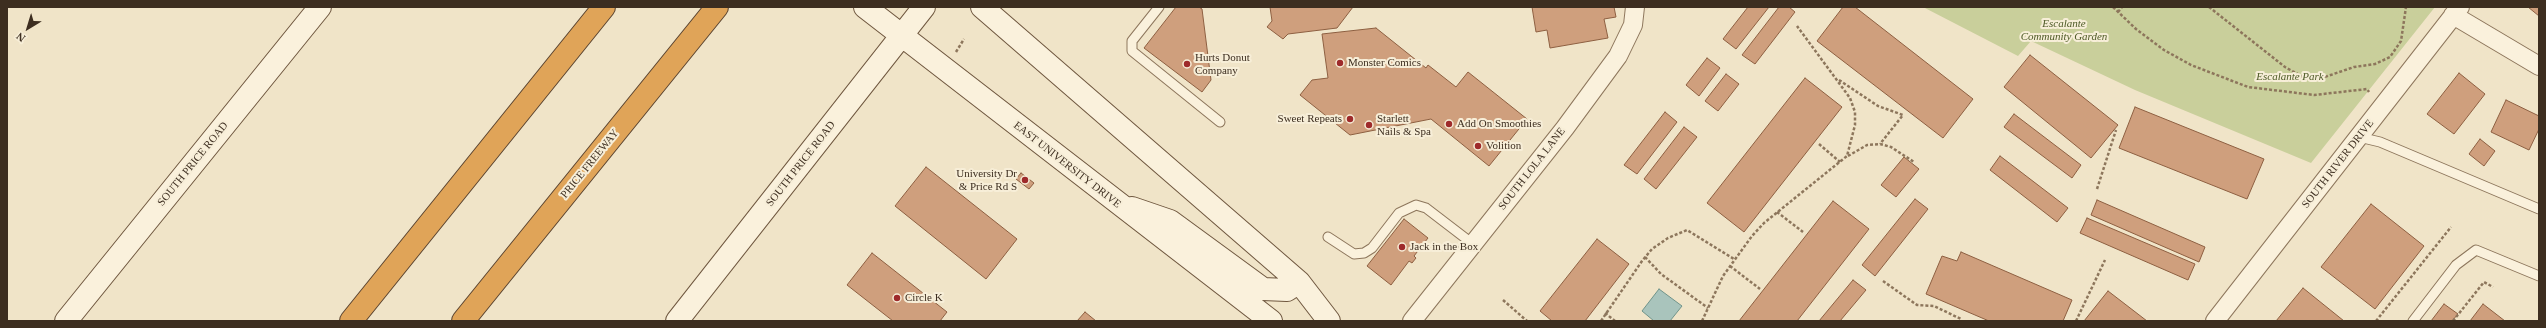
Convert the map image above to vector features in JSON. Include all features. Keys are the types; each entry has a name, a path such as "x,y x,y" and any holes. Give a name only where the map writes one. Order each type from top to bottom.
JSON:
{"highway":[{"path":"351,321 604,7"},
{"name":"PRICE FREEWAY","path":"463,321 717,7"}],"main road":[{"name":"SOUTH PRICE ROAD","path":"66,321 320,7"},
{"name":"EAST UNIVERSITY DRIVE","path":"865,7 1115,202 1271,321"},
{"name":"SOUTH PRICE ROAD","path":"677,321 924,7"},
{"path":"982,7 1136,138 1299,282 1329,321"},
{"path":"1115,202 1170,220 1263,289 1287,290 1299,282"}],"street":[{"name":"SOUTH LOLA LANE","path":"1412,321 1565,128 1618,56 1633,25 1635,7"},
{"path":"2457,11 2539,66"},
{"name":"SOUTH RIVER DRIVE","path":"2214,321 2457,11"}],"lane":[{"path":"1159,7 1132,41 1132,51 1220,122"},
{"path":"2359,137 2380,142 2539,209"},
{"path":"1328,237 1354,254 1364,253 1372,248 1399,213 1416,205 1426,208 1473,244"},
{"path":"2413,321 2456,265 2476,250 2539,276"}],"path":[{"path":"2113,7 2164,50 2191,65 2248,87 2314,95 2367,90 2373,94"},
{"path":"2118,12 2122,7"},
{"path":"2209,7 2285,67 2303,76 2318,78 2354,67 2375,64 2390,57 2400,41 2406,7"},
{"path":"1797,26 1837,78 1850,98 1855,112 1855,125 1847,156"},
{"path":"953,57 964,39"},
{"path":"1837,78 1878,106 1903,115 1880,144"},
{"path":"2097,189 2116,130"},
{"path":"1819,144 1840,162"},
{"path":"1702,321 1734,259 1756,232 1777,212 1847,156 1867,145 1880,144 1891,146 1914,162"},
{"path":"1777,212 1803,232"},
{"path":"2376,321 2451,227"},
{"path":"1601,321 1605,313 1645,257 1663,242 1687,230 1734,259"},
{"path":"1645,257 1661,274 1708,308"},
{"path":"2076,321 2105,260"},
{"path":"1730,266 1760,289"},
{"path":"1883,281 1917,305 1934,306 1961,321"},
{"path":"2453,321 2484,282 2493,287"},
{"path":"1503,300 1526,321"},
{"path":"1605,313 1615,321"}],"green space":[{"name":"Escalante Park","path":"1923,7 2435,7 2311,163 2135,90 2031,41 2018,56"}],"water":[{"path":"1659,289 1682,306 1670,321 1654,321 1642,311"}],"building":[{"name":"Hurts Donut Company","path":"1176,7 1199,7 1202,9 1211,80 1202,92 1144,48"},
{"path":"1270,7 1353,7 1337,28 1288,34 1283,39 1267,27 1272,21"},
{"path":"1532,7 1614,7 1616,17 1604,19 1608,38 1550,48 1547,30 1536,32"},
{"path":"1748,7 1769,7 1736,49 1723,39"},
{"path":"1779,7 1789,7 1795,12 1755,64 1742,55"},
{"path":"1843,7 1855,7 1973,99 1943,138 1817,41"},
{"path":"2528,7 2539,7 2539,16"},
{"path":"1376,28 1426,68 1428,65 1456,87 1468,72 1527,119 1489,166 1431,119 1350,135 1300,95 1312,80 1328,78 1322,34"},
{"path":"2030,55 2118,125 2091,158 2004,87"},
{"path":"1707,58 1720,68 1699,96 1686,85"},
{"path":"2459,73 2485,94 2454,134 2427,114"},
{"path":"1726,74 1739,84 1718,111 1705,101"},
{"path":"1805,78 1842,107 1744,232 1707,203"},
{"path":"2506,100 2539,116 2539,129 2529,150 2491,132"},
{"path":"2135,107 2264,159 2247,199 2119,148"},
{"path":"1665,112 1677,122 1637,174 1624,165"},
{"path":"2014,114 2081,165 2072,178 2004,127"},
{"path":"1684,127 1697,137 1656,189 1644,179"},
{"path":"2480,139 2495,151 2484,166 2469,154"},
{"path":"2000,156 2068,208 2057,222 1990,170"},
{"path":"1904,157 1919,169 1896,197 1881,185"},
{"path":"926,167 1017,239 986,279 895,206"},
{"path":"1021,173 1034,183 1029,189 1016,179"},
{"path":"1915,199 1928,209 1875,276 1862,265"},
{"path":"2097,200 2205,247 2199,262 2091,215"},
{"path":"1833,201 1869,229 1797,321 1739,321"},
{"path":"2371,204 2424,246 2375,309 2321,267"},
{"path":"2087,218 2195,264 2188,280 2080,233"},
{"name":"Jack in the Box","path":"1404,219 1428,238 1414,256 1416,258 1412,263 1409,261 1391,285 1367,266"},
{"path":"1597,239 1629,264 1585,321 1552,321 1540,311"},
{"path":"1961,252 2072,300 2063,321 1989,321 1926,294 1942,256 1957,261"},
{"name":"Circle K","path":"872,253 947,312 940,321 893,321 847,285"},
{"path":"1853,280 1866,290 1840,321 1819,321"},
{"path":"2303,288 2344,321 2276,321"},
{"path":"2108,291 2147,321 2084,321"},
{"path":"2444,304 2458,314 2452,321 2431,321"},
{"path":"2483,304 2505,321 2470,321"},
{"path":"1085,312 1096,321 1077,321"}],"place":[{"name":"Monster Comics","path":"1340,63"},
{"name":"Hurts Donut Company","path":"1187,64"},
{"name":"Sweet Repeats","path":"1350,119"},
{"name":"Add On Smoothies","path":"1449,124"},
{"name":"Starlett Nails & Spa","path":"1369,125"},
{"name":"Volition","path":"1478,146"},
{"name":"University Dr & Price Rd S","path":"1025,180"},
{"name":"Jack in the Box","path":"1402,247"},
{"name":"Circle K","path":"897,298"}],"park label":[{"name":"Escalante Community Garden","path":"2064,30"}]}
